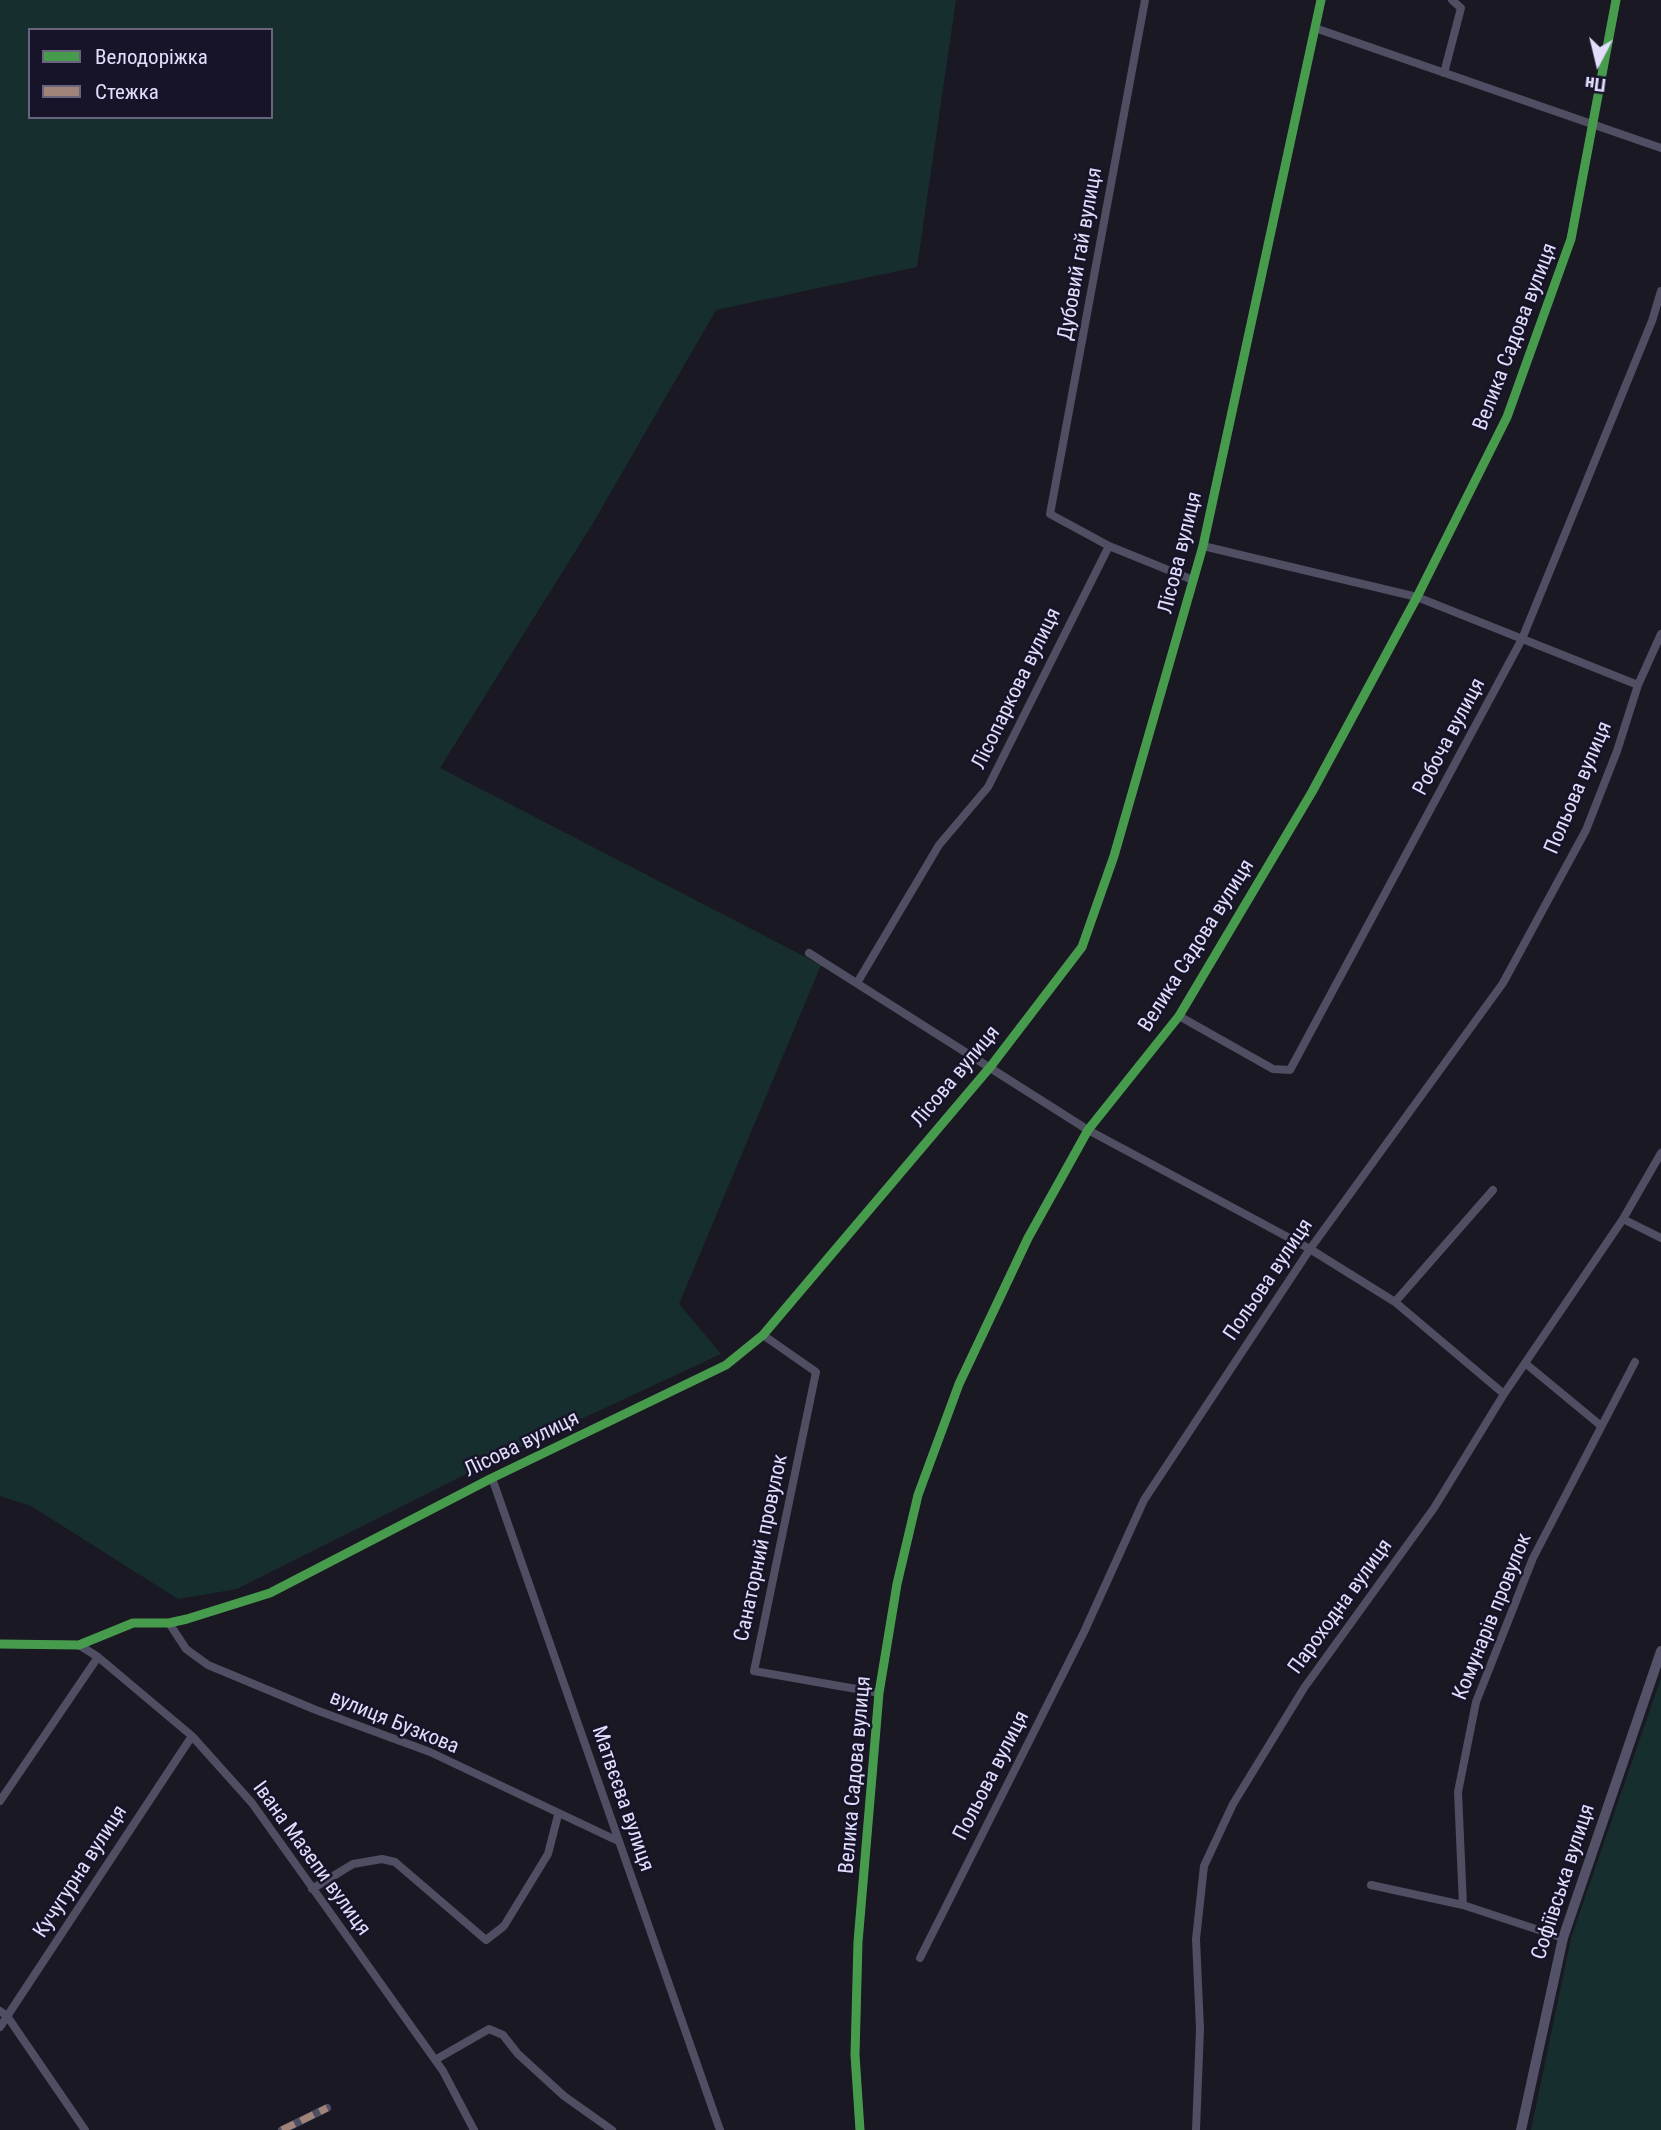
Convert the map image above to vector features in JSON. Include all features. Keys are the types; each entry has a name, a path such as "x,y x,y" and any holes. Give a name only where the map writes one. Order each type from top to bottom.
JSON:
{"street":[{"name":"Дубовий гай вулиця","path":"1109,547 1050,514 1145,0"},
{"name":"Лісова вулиця","path":"0,1644 79,1645 133,1623 169,1623 271,1593 492,1478 726,1365 763,1335 990,1066 1082,947 1114,856 1203,546 1321,0"},
{"path":"1444,73 1461,8 1452,0"},
{"name":"Велика Садова вулиця","path":"860,2130 855,2055 858,1942 879,1693 897,1584 918,1495 959,1384 1028,1238 1088,1130 1179,1016 1312,792 1417,597 1507,417 1571,239 1595,124 1616,0"},
{"path":"1315,28 1661,148"},
{"name":"Робоча вулиця","path":"1179,1016 1273,1069 1290,1070 1522,639 1652,321 1661,291"},
{"path":"1203,546 1417,597 1638,685"},
{"path":"1109,547 1193,580"},
{"name":"Лісопаркова вулиця","path":"857,983 939,845 988,787 1109,547"},
{"name":"Польова вулиця","path":"920,1958 1084,1632 1144,1500 1310,1249 1503,983 1586,830 1617,751 1638,685 1661,635"},
{"path":"809,953 1088,1130 1310,1249 1395,1302 1504,1394"},
{"name":"Пароходна вулиця","path":"1196,2130 1200,2029 1196,1939 1204,1866 1233,1804 1304,1688 1434,1508 1504,1394 1623,1219 1661,1153"},
{"path":"1395,1302 1493,1190"},
{"path":"1623,1219 1661,1238"},
{"name":"Санаторний провулок","path":"763,1335 816,1372 754,1671 879,1693"},
{"name":"Комунарів провулок","path":"1463,1905 1458,1792 1476,1702 1533,1558 1635,1362"},
{"path":"1525,1363 1600,1425"},
{"name":"Матвєєва вулиця","path":"492,1478 720,2130"},
{"name":"вулиця Бузкова","path":"169,1623 186,1649 208,1665 316,1710 430,1752 558,1815 618,1841"},
{"name":"Івана Мазепи вулиця","path":"79,1645 98,1657 192,1736 253,1803 435,2060 474,2130"},
{"name":"Софіївська вулиця","path":"1521,2130 1563,1938 1661,1651"},
{"path":"0,1801 98,1657"},
{"name":"Кучугурна вулиця","path":"0,2027 4,2013 192,1736"},
{"path":"312,1889 353,1864 382,1859 396,1862 486,1940 504,1926 548,1854 558,1815"},
{"path":"1371,1885 1463,1905 1563,1938"},
{"path":"4,2013 85,2130"},
{"path":"435,2060 489,2029 503,2035 518,2054 564,2096 612,2130"},
{"path":"282,2130 327,2108"}],"green space":[{"path":"0,0 956,0 917,267 716,310 593,523 440,768 821,965 679,1304 721,1354 508,1453 237,1589 178,1599 31,1506 0,1496"},
{"path":"1661,1678 1661,2130 1531,2130 1571,1938"}],"marked path":[{"path":"282,2130 327,2108"}],"cycle path":[{"path":"0,1644 79,1645 133,1623 169,1623 270,1593 492,1478 726,1365 763,1335 991,1066 1082,947 1114,856 1203,546 1321,0"},
{"path":"860,2130 855,2055 858,1942 879,1693 897,1584 918,1495 959,1384 1028,1238 1088,1130 1179,1016 1312,792 1417,597 1507,417 1571,239 1616,0"}]}
